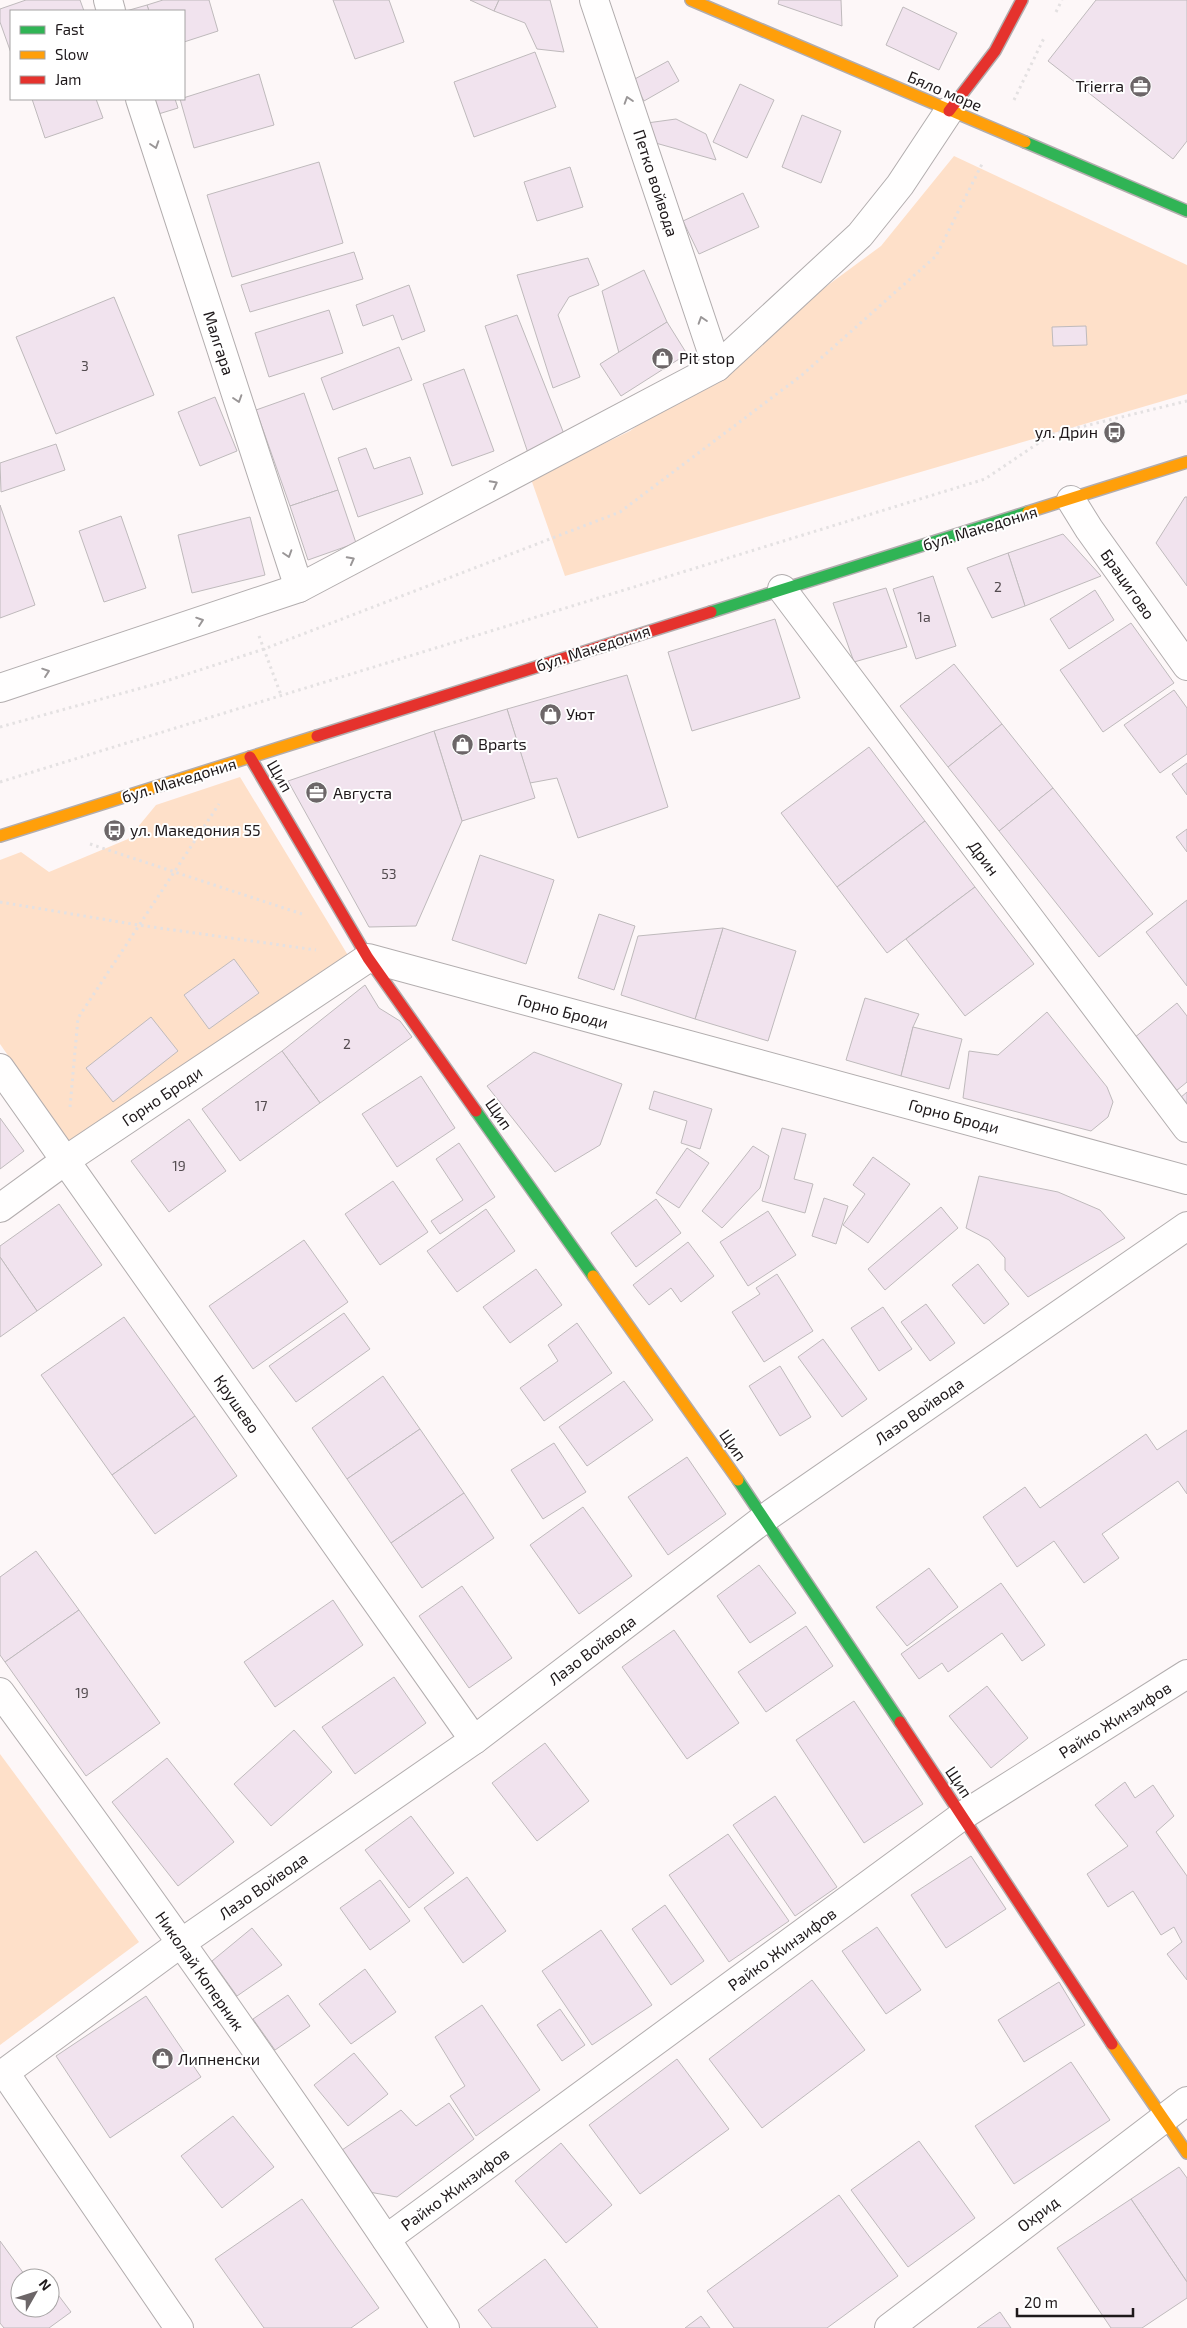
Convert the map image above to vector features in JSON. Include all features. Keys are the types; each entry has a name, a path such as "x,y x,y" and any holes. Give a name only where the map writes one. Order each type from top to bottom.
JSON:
{"street":[{"name":"Петко войвода","path":"594,0 717,367"},
{"name":"Бяло море","path":"691,0 1187,211"},
{"path":"0,688 299,588 717,367 860,235 900,185 949,111 995,51 1022,0"},
{"name":"Малгара","path":"140,100 299,588"},
{"name":"бул. Македония","path":"0,836 782,589 1072,500 1187,462"},
{"name":"Брацигово","path":"1072,500 1089,529 1187,666"},
{"name":"Дрин","path":"782,589 1187,1128"},
{"name":"Щип","path":"250,757 368,958 765,1518 1162,2119 1187,2153"},
{"name":"Горно Броди","path":"0,1208 66,1160 368,958 1187,1180"},
{"name":"Крушево","path":"0,1068 474,1740"},
{"name":"Лазо Войвода","path":"2,2075 182,1943 474,1740 765,1518 1187,1226"},
{"name":"Райко Жинзифов","path":"386,2239 962,1816 1187,1674"},
{"name":"Николай Коперник","path":"0,1692 182,1943 445,2328"},
{"path":"2,2075 179,2328"},
{"name":"Охрид","path":"889,2328 1187,2101"}],"path":[{"path":"1054,18 1062,0"},
{"path":"998,132 1045,35"},
{"path":"0,782 985,479 1052,434 1187,401"},
{"path":"248,605 281,695"},
{"path":"66,1160 78,1018 250,757"},
{"path":"35,825 352,930"},
{"path":"0,902 138,925 368,958"}],"shaded area":[{"path":"954,156 1187,265 1187,394 565,576 531,479 630,431 881,246"},
{"path":"240,777 349,957 69,1143 0,1044 0,860 21,852 49,872 128,839 156,805"},
{"path":"0,1754 139,1942 0,2045"}],"building":[{"path":"26,0 80,0 84,10 10,10 10,50 0,22 0,9"},
{"path":"163,0 209,0 218,31 185,42 185,10 149,10 147,5"},
{"path":"333,0 389,0 404,42 355,59"},
{"path":"470,0 499,0 494,11"},
{"path":"499,0 550,0 564,52 537,49 525,23 494,11"},
{"path":"779,0 841,0 842,26 778,4"},
{"path":"1096,0 1187,0 1187,141 1173,159 1048,61"},
{"path":"147,5 149,10 130,10"},
{"path":"903,7 957,33 939,70 886,45"},
{"path":"535,52 556,107 474,137 454,82"},
{"path":"668,61 679,81 644,101 633,80"},
{"path":"259,74 274,125 194,148 180,100 185,100 185,97"},
{"path":"740,84 774,100 747,158 713,142"},
{"path":"32,100 96,100 103,118 45,138"},
{"path":"147,100 175,100 178,108 152,116"},
{"path":"802,115 841,131 821,183 782,167"},
{"path":"676,119 706,134 716,160 652,142 647,123"},
{"path":"319,162 343,243 232,277 207,195"},
{"path":"570,167 583,207 537,221 524,182"},
{"path":"743,193 759,227 699,254 683,221"},
{"path":"354,252 363,279 250,312 241,285"},
{"path":"588,258 599,285 569,297 558,315 580,377 553,388 517,275"},
{"path":"644,270 667,322 619,353 602,291"},
{"path":"409,285 425,331 402,340 393,315 363,326 356,305"},
{"path":"114,297 154,395 56,434 16,337"},
{"path":"329,310 343,353 269,377 255,333"},
{"path":"517,315 566,439 528,453 485,326"},
{"path":"667,322 687,354 621,396 600,364"},
{"path":"1086,326 1087,345 1053,346 1052,327"},
{"path":"399,347 412,380 333,410 321,378"},
{"path":"464,369 494,451 452,466 423,384"},
{"path":"304,393 338,490 290,506 256,410"},
{"path":"215,397 237,451 200,466 178,412"},
{"path":"56,444 65,470 1,492 0,463"},
{"path":"366,448 374,469 410,457 423,494 358,517 338,458"},
{"path":"338,490 356,543 308,560 290,506"},
{"path":"1185,497 1187,497 1187,586 1156,543"},
{"path":"0,505 35,605 0,618"},
{"path":"121,516 146,588 104,602 79,531"},
{"path":"250,517 265,575 192,593 178,535"},
{"path":"1063,534 1101,576 1025,606 1008,553"},
{"path":"1008,553 1025,606 992,618 967,568"},
{"path":"933,576 956,646 916,659 893,589"},
{"path":"886,588 907,647 854,662 833,603"},
{"path":"1095,590 1114,620 1069,649 1050,619"},
{"path":"775,619 800,698 692,731 668,652"},
{"path":"1131,623 1174,683 1103,732 1060,670"},
{"path":"954,664 1002,724 948,767 900,706"},
{"path":"627,675 668,807 578,838 557,778 530,783 507,709"},
{"path":"1174,690 1187,708 1187,754 1160,773 1124,725"},
{"path":"507,709 535,798 462,821 434,731"},
{"path":"1002,724 1053,788 999,831 948,767"},
{"path":"434,731 462,821 416,926 369,927 288,781"},
{"path":"869,747 925,821 837,887 781,813"},
{"path":"1187,763 1187,795 1172,774"},
{"path":"1053,788 1153,914 1099,957 999,831"},
{"path":"925,821 975,887 887,953 837,887"},
{"path":"1187,829 1187,852 1176,837"},
{"path":"480,855 554,880 526,964 452,940"},
{"path":"975,887 1034,964 965,1016 906,939"},
{"path":"1187,900 1187,986 1146,932"},
{"path":"599,914 635,926 614,990 578,978"},
{"path":"723,928 796,951 768,1041 695,1019"},
{"path":"723,928 695,1019 621,995 638,936"},
{"path":"234,959 259,993 209,1029 184,995"},
{"path":"365,985 379,1008 400,1021 412,1037 320,1103 282,1051"},
{"path":"865,998 919,1014 913,1027 901,1076 846,1060"},
{"path":"1177,1003 1187,1016 1187,1082 1176,1091 1134,1038"},
{"path":"1047,1012 1107,1087 1113,1102 1108,1117 1091,1131 963,1098 969,1051 998,1055"},
{"path":"151,1017 178,1051 113,1102 86,1068"},
{"path":"913,1027 962,1039 949,1089 901,1076"},
{"path":"282,1051 320,1103 240,1161 202,1109"},
{"path":"534,1052 622,1084 600,1145 555,1172 487,1086"},
{"path":"421,1076 455,1128 397,1167 362,1114"},
{"path":"654,1091 712,1109 700,1149 681,1143 687,1121 649,1109"},
{"path":"1187,1092 1187,1106 1180,1098"},
{"path":"0,1118 24,1151 0,1169"},
{"path":"189,1119 226,1171 169,1212 131,1161"},
{"path":"782,1128 806,1134 794,1179 813,1184 805,1213 762,1201"},
{"path":"459,1143 495,1197 440,1234 431,1221 463,1200 436,1159"},
{"path":"753,1146 769,1156 760,1188 722,1228 702,1211"},
{"path":"687,1148 709,1163 679,1208 656,1193"},
{"path":"873,1157 910,1184 868,1243 843,1225 865,1194 853,1185"},
{"path":"979,1176 1058,1192 1100,1210 1125,1238 1028,1297 1005,1270 1005,1258 989,1240 966,1228"},
{"path":"393,1181 428,1232 380,1265 345,1214"},
{"path":"824,1198 848,1206 836,1244 812,1236"},
{"path":"656,1199 681,1233 636,1267 611,1233"},
{"path":"59,1204 102,1265 37,1311 0,1257 0,1246"},
{"path":"941,1207 958,1228 885,1290 868,1269"},
{"path":"486,1209 515,1251 457,1292 427,1251"},
{"path":"768,1211 796,1255 748,1286 720,1242"},
{"path":"304,1240 348,1302 253,1369 209,1306"},
{"path":"688,1242 714,1276 681,1302 671,1288 649,1305 633,1285"},
{"path":"0,1257 37,1311 0,1337"},
{"path":"978,1264 1009,1304 984,1324 952,1285"},
{"path":"536,1269 562,1305 510,1343 483,1307"},
{"path":"777,1274 813,1331 764,1362 732,1312 760,1294 756,1288"},
{"path":"926,1304 955,1343 930,1361 901,1322"},
{"path":"883,1307 912,1349 879,1371 851,1328"},
{"path":"344,1313 370,1349 296,1402 269,1366"},
{"path":"124,1317 195,1416 112,1475 41,1375"},
{"path":"577,1323 612,1373 544,1421 520,1388 558,1361 548,1345"},
{"path":"823,1339 867,1399 842,1417 798,1357"},
{"path":"780,1366 811,1417 780,1436 749,1386"},
{"path":"383,1376 420,1429 347,1479 312,1428"},
{"path":"624,1381 653,1420 587,1466 559,1427"},
{"path":"195,1416 237,1476 155,1534 112,1475"},
{"path":"420,1429 464,1493 391,1543 347,1479"},
{"path":"1187,1430 1187,1494 1178,1481 1102,1534 1119,1558 1084,1583 1054,1541 1017,1567 983,1517 1025,1487 1040,1508 1146,1434 1157,1450"},
{"path":"554,1443 586,1492 543,1519 511,1470"},
{"path":"687,1457 726,1514 668,1555 628,1497"},
{"path":"464,1493 494,1538 422,1588 391,1543"},
{"path":"583,1507 632,1576 579,1614 530,1545"},
{"path":"36,1551 79,1610 5,1662 0,1655 0,1577"},
{"path":"759,1565 796,1613 750,1643 717,1596"},
{"path":"929,1568 958,1607 907,1646 876,1607"},
{"path":"1001,1583 1045,1645 1022,1661 1002,1633 948,1672 942,1663 919,1679 901,1654"},
{"path":"462,1586 512,1658 469,1688 419,1616"},
{"path":"333,1600 363,1645 275,1707 244,1662"},
{"path":"79,1610 160,1723 86,1776 5,1662"},
{"path":"806,1626 833,1666 766,1712 738,1672"},
{"path":"674,1630 739,1723 687,1759 622,1667"},
{"path":"394,1677 426,1723 355,1774 322,1727"},
{"path":"987,1686 1028,1738 991,1768 949,1716"},
{"path":"854,1701 923,1804 864,1843 796,1740"},
{"path":"294,1730 332,1772 271,1826 234,1784"},
{"path":"545,1743 589,1801 537,1841 492,1783"},
{"path":"167,1758 234,1842 178,1886 112,1802"},
{"path":"1125,1782 1135,1798 1153,1785 1174,1816 1156,1832 1187,1876 1187,1980 1167,1954 1182,1942 1174,1927 1161,1935 1133,1891 1108,1907 1087,1874 1128,1846 1095,1805"},
{"path":"775,1796 837,1887 795,1916 733,1825"},
{"path":"411,1816 454,1873 409,1908 365,1850"},
{"path":"728,1834 789,1921 729,1962 669,1875"},
{"path":"971,1856 1006,1909 946,1948 911,1895"},
{"path":"467,1877 506,1931 463,1963 424,1908"},
{"path":"380,1880 410,1921 370,1950 340,1908"},
{"path":"665,1905 704,1961 671,1985 632,1929"},
{"path":"877,1927 921,1990 886,2014 842,1951"},
{"path":"252,1928 282,1965 237,1996 212,1961"},
{"path":"601,1930 652,2005 592,2045 542,1971"},
{"path":"365,1969 396,2012 351,2044 319,2004"},
{"path":"812,1980 865,2050 762,2128 709,2059"},
{"path":"1059,1982 1085,2025 1024,2062 998,2020"},
{"path":"288,1995 310,2026 275,2050 253,2019"},
{"path":"146,1996 201,2077 110,2138 56,2056"},
{"path":"482,2005 540,2090 476,2136 450,2096 465,2086 435,2037"},
{"path":"560,2009 585,2045 562,2061 537,2025"},
{"path":"354,2053 388,2094 348,2126 314,2085"},
{"path":"677,2059 729,2129 640,2194 589,2125"},
{"path":"1071,2062 1110,2120 1014,2184 975,2126"},
{"path":"449,2103 474,2139 397,2197 369,2192 342,2150 401,2110 416,2126"},
{"path":"233,2116 274,2167 222,2208 181,2156"},
{"path":"919,2141 975,2218 908,2267 851,2190"},
{"path":"561,2143 612,2205 566,2243 515,2181"},
{"path":"1179,2167 1187,2178 1187,2282 1131,2199"},
{"path":"839,2195 898,2276 827,2328 734,2328 707,2291"},
{"path":"302,2199 379,2308 351,2328 264,2328 215,2259"},
{"path":"1131,2199 1187,2282 1187,2298 1142,2328 1111,2328 1057,2248"},
{"path":"0,2241 20,2268 10,2268 10,2318 60,2318 60,2297 71,2312 49,2328 4,2328 0,2323"},
{"path":"545,2259 598,2328 492,2328 478,2310"},
{"path":"1000,2312 1011,2328 977,2328"},
{"path":"701,2316 710,2328 685,2328"}],"traffic: fast":[{"path":"1025,142 1187,211"},
{"path":"711,612 1028,512"},
{"path":"476,1111 593,1276"},
{"path":"738,1480 900,1722"}],"traffic: slow":[{"path":"691,0 1025,142"},
{"path":"1028,512 1187,462"},
{"path":"0,836 317,736"},
{"path":"593,1276 738,1480"},
{"path":"1112,2044 1187,2153"}],"traffic: jam":[{"path":"949,111 995,51 1022,0"},
{"path":"317,736 711,612"},
{"path":"250,757 368,958 476,1111"},
{"path":"900,1722 1112,2044"}],"place":[{"name":"Trierra","path":"1140,86"},
{"name":"Pit stop","path":"663,358"},
{"name":"ул. Дрин","path":"1114,432"},
{"name":"Уют","path":"550,714"},
{"name":"Bparts","path":"462,744"},
{"name":"Августа","path":"317,793"},
{"name":"ул. Македония 55","path":"114,830"},
{"name":"Липненски","path":"162,2059"}]}
